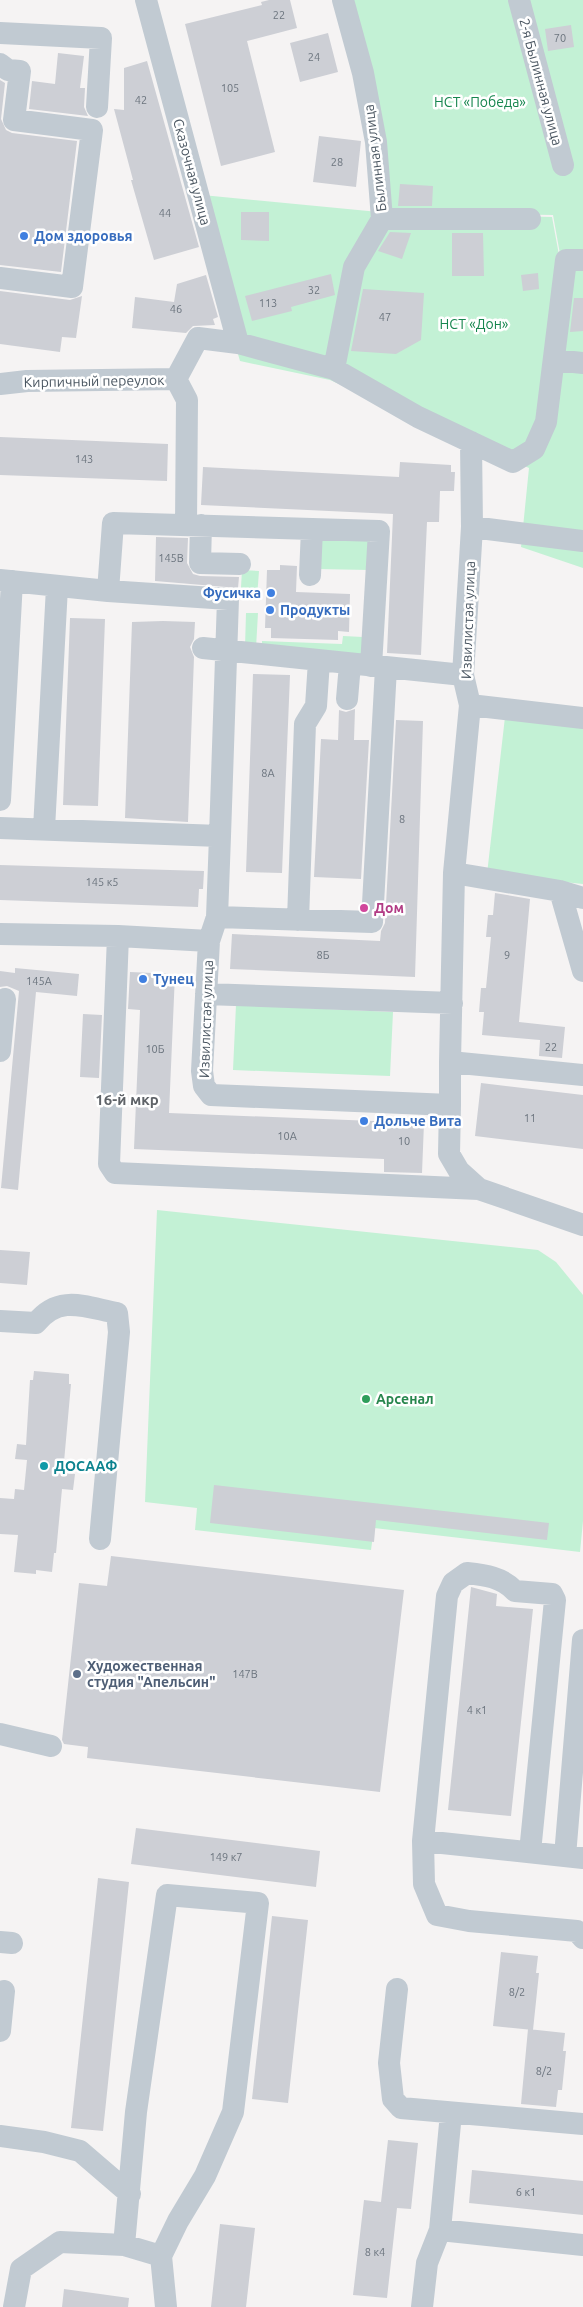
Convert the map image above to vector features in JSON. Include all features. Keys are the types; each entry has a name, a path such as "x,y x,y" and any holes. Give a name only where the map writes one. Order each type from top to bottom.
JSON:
{"street":[{"name":"Сказочная улица","path":"146,0 238,343"},
{"name":"Былинная улица","path":"334,369 354,266 382,220 376,142 363,73 343,0"},
{"name":"2-я Былинная улица","path":"519,0 563,165"},
{"path":"0,32 101,38 97,107"},
{"path":"0,64 8,70 20,71 14,120 92,130 72,287 0,278"},
{"path":"382,220 530,218"},
{"path":"471,442 513,462 534,449 546,422 555,360 575,260"},
{"name":"Кирпичный переулок","path":"0,384 26,381 176,379 198,338 238,343 334,369 418,416 471,442"},
{"path":"555,360 583,363"},
{"path":"176,379 187,400 194,525 200,563 240,564"},
{"name":"Извилистая улица","path":"471,442 472,527 463,675 470,704 454,873 449,1154 459,1171 479,1189"},
{"path":"108,591 113,523 379,531 369,666 372,922 217,917"},
{"path":"472,527 583,541"},
{"path":"310,575 312,529"},
{"path":"0,800 6,581 57,587 228,599 217,917 209,941"},
{"path":"44,829 57,587"},
{"path":"203,648 463,675"},
{"path":"298,920 305,724 316,706 319,661"},
{"path":"347,699 369,666"},
{"path":"470,704 583,718"},
{"path":"0,828 220,836"},
{"path":"454,873 560,891 583,898"},
{"path":"560,891 583,972"},
{"name":"Извилистая улица","path":"0,934 118,936 209,941 202,1071 204,1086 212,1095 450,1105"},
{"path":"118,936 109,1164 115,1173 479,1189 583,1224"},
{"path":"206,994 452,1003"},
{"path":"0,1052 5,999"},
{"path":"450,1062 583,1075"},
{"path":"0,1321 36,1323 45,1312 66,1304 117,1313 119,1332 100,1539"},
{"path":"530,1852 555,1600 552,1594 515,1591 507,1582 489,1576 467,1573 453,1583 447,1596 423,1841 424,1884 437,1915 469,1921 577,1932 583,1938"},
{"path":"423,1841 574,1857 583,1640"},
{"path":"0,1734 51,1746"},
{"path":"124,2245 136,2112 167,1895 258,1903 233,2112 205,2176 178,2221 161,2256 166,2307"},
{"path":"397,1989 389,2063 393,2099 402,2108 451,2113 583,2120"},
{"path":"0,2032 4,1991"},
{"path":"422,2307 427,2263 440,2230 451,2113"},
{"path":"0,2136 44,2142 80,2151 130,2194"},
{"path":"440,2230 583,2245"},
{"path":"14,2307 21,2270 60,2242 124,2245 161,2256"}],"green space":[{"name":"НСТ «Победа»","path":"348,0 583,0 583,254 560,254 553,215 389,212"},
{"name":"НСТ «Дон»","path":"192,194 389,213 552,217 559,255 583,255 583,568 521,547 529,468 330,380 240,361"},
{"path":"319,535 370,537 369,570 318,569"},
{"path":"242,570 259,571 257,598 246,598 241,587"},
{"path":"246,613 258,613 256,648 245,647"},
{"path":"343,636 363,637 362,660 262,649 262,641 342,644"},
{"path":"505,717 583,725 583,884 487,874"},
{"path":"236,1005 393,1012 390,1076 233,1070"},
{"name":"Арсенал","path":"157,1210 538,1250 556,1262 583,1295 583,1521 580,1552 374,1528 371,1550 195,1530 197,1508 145,1502"}],"building":[{"path":"290,0 297,28 247,41 275,152 221,166 185,24 262,5 261,2"},
{"path":"571,25 574,47 548,51 545,29"},
{"path":"328,33 338,72 300,82 290,43"},
{"path":"58,53 84,56 80,88 85,88 84,107 88,116 29,109 32,81 55,84"},
{"path":"147,61 199,247 154,260 131,180 133,180 114,109 124,110 124,68"},
{"path":"0,80 5,83 1,119 6,130 12,133 77,141 61,272 0,265"},
{"path":"319,136 361,141 356,187 313,182"},
{"path":"400,184 433,186 432,206 398,206"},
{"path":"241,212 269,212 269,241 241,240"},
{"path":"390,232 411,233 402,259 378,251"},
{"path":"452,233 483,233 484,276 452,276"},
{"path":"538,273 539,289 523,291 521,275"},
{"path":"331,274 335,295 291,307 292,311 252,321 245,296"},
{"path":"206,275 218,317 213,319 215,325 193,326 186,333 132,328 135,297 174,302 177,284"},
{"path":"363,289 424,293 421,340 396,354 351,351"},
{"path":"0,291 70,300 82,296 76,338 62,337 60,352 0,344"},
{"path":"574,298 583,298 583,331 570,332"},
{"path":"0,437 168,444 167,481 0,475"},
{"path":"400,462 451,465 451,472 455,472 454,491 440,491 439,522 427,522 421,655 387,653 393,514 201,505 203,467 399,477"},
{"path":"156,537 188,538 187,563 193,574 200,576 239,577 238,588 155,581"},
{"path":"280,565 297,566 296,592 350,594 349,632 338,631 338,640 271,638 271,628 265,628 267,570 280,570"},
{"path":"70,618 105,619 98,806 63,805"},
{"path":"132,622 195,622 194,639 190,647 194,657 188,822 125,818"},
{"path":"253,674 290,675 282,873 246,872"},
{"path":"355,709 354,740 369,740 361,879 314,877 321,739 338,740 339,710 346,712"},
{"path":"396,720 423,721 415,977 230,969 232,934 380,941 381,931 385,923"},
{"path":"0,865 204,871 203,889 199,889 198,907 0,900"},
{"path":"495,893 530,899 519,1022 565,1027 562,1058 539,1056 540,1040 482,1035 484,1012 479,1012 481,988 486,988 491,937 486,937 488,915 493,915"},
{"path":"15,968 79,974 77,996 36,992 18,1190 1,1188 19,991 7,986 0,987 0,971 15,973"},
{"path":"130,972 175,974 169,1113 424,1123 422,1173 384,1172 384,1159 134,1149 140,1010 128,1009"},
{"path":"83,1014 102,1015 99,1078 80,1077"},
{"path":"481,1083 583,1095 583,1149 475,1136"},
{"path":"0,1250 30,1252 27,1285 0,1283"},
{"name":"ДОСААФ","path":"34,1371 69,1374 69,1384 71,1384 63,1473 75,1474 73,1490 62,1489 56,1553 54,1553 52,1572 36,1570 36,1574 14,1572 18,1535 0,1534 0,1498 14,1499 15,1489 24,1490 27,1460 15,1459 17,1444 26,1445 30,1380 33,1380"},
{"path":"214,1485 549,1523 547,1540 376,1520 374,1542 210,1523"},
{"path":"111,1556 404,1590 380,1792 87,1758 88,1747 64,1744 62,1740 79,1583 107,1586"},
{"path":"471,1587 497,1594 496,1606 533,1609 511,1816 448,1810"},
{"path":"136,1828 320,1851 316,1887 131,1864"},
{"path":"98,1878 129,1882 103,2131 71,2128"},
{"path":"272,1916 308,1920 288,2103 252,2099"},
{"path":"501,1952 538,1956 536,1973 539,1973 533,2030 493,2026"},
{"path":"528,2029 565,2033 563,2051 566,2051 562,2090 558,2090 556,2107 521,2104"},
{"path":"388,2140 418,2143 411,2209 397,2208 387,2298 353,2295 364,2200 381,2202"},
{"path":"472,2170 583,2181 583,2215 469,2203"},
{"path":"220,2224 255,2228 246,2307 211,2307"},
{"path":"64,2289 129,2298 128,2307 62,2307"}],"place":[{"name":"Дом здоровья","path":"24,236"},
{"name":"Фусичка","path":"271,593"},
{"name":"Продукты","path":"270,610"},
{"name":"Дом","path":"364,908"},
{"name":"Тунец","path":"143,979"},
{"name":"Дольче Вита","path":"364,1121"},
{"name":"Арсенал","path":"366,1399"},
{"name":"ДОСААФ","path":"44,1466"},
{"name":"Художественная студия \"Апельсин\"","path":"77,1674"}],"district":[{"name":"16-й мкр","path":"127,1100"}]}
